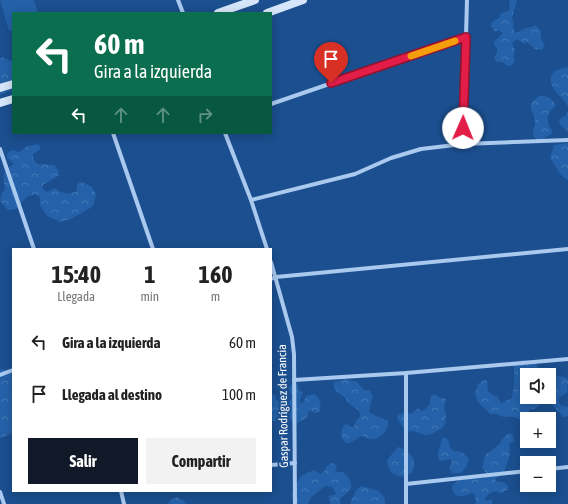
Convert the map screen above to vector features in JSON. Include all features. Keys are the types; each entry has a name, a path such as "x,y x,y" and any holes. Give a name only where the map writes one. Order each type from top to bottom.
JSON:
{"main road":[{"path":"221,12 255,0"},
{"path":"270,12 303,0"},
{"path":"0,88 12,84"},
{"path":"0,103 12,99"}],"street":[{"path":"178,0 183,12"},
{"path":"463,144 467,0"},
{"path":"272,104 466,37"},
{"path":"113,134 153,248"},
{"path":"225,134 251,200 267,248"},
{"path":"251,200 355,174 391,158 421,149 463,144 568,140"},
{"path":"0,149 34,248"},
{"path":"273,278 568,249"},
{"name":"Gaspar Rodríguez de Francia","path":"273,278 292,337 294,354 295,504"},
{"path":"294,380 406,373 568,359"},
{"path":"0,375 12,370"},
{"path":"406,373 406,504"},
{"path":"272,465 294,463"},
{"path":"556,468 568,467"},
{"path":"406,484 520,472"},
{"path":"0,492 4,504"},
{"path":"121,492 124,504"}],"green space":[{"path":"0,0 34,0 38,12 12,12 12,30 9,31"},
{"path":"509,0 517,0 512,18 515,33 535,25 541,31 541,40 545,45 542,50 535,49 527,42 525,44 517,39 512,43 515,50 515,61 512,65 508,66 502,62 497,62 494,58 498,50 493,43 503,33 498,30 495,32 491,26 492,22 500,17 500,14 510,10"},
{"path":"2,57 12,62 12,89 0,95 0,58"},
{"path":"568,67 568,107 553,87 551,78 554,72"},
{"path":"539,96 549,98 556,105 548,115 549,124 553,132 541,140 537,139 533,135 535,118 531,109 532,103"},
{"path":"568,112 568,131 560,125 559,120"},
{"path":"568,143 568,180 560,174 550,158 554,145"},
{"path":"38,144 41,147 33,154 33,158 37,164 54,165 59,171 58,176 43,185 42,188 47,192 55,188 63,193 71,193 77,191 77,184 81,182 92,187 96,194 92,207 71,219 60,222 47,216 40,205 38,195 30,195 16,209 8,210 0,201 2,193 5,189 4,174 7,169 14,164 7,158 8,152 14,150 20,152 28,146"},
{"path":"522,360 534,361 538,367 520,368 520,404 540,405 528,412 520,412 520,420 497,414 490,414 478,402 475,394 478,384 484,380 487,381 488,391 497,396 501,403 512,398 514,363"},
{"path":"0,369 8,370 9,373 12,373 12,433 0,438"},
{"path":"556,376 568,379 567,392 559,398 559,403 562,406 568,407 568,416 563,417 552,404 556,404"},
{"path":"346,379 357,382 364,390 370,390 373,397 369,412 388,421 386,431 377,438 369,439 361,436 350,443 346,443 342,438 342,428 346,424 353,428 357,419 361,416 357,409 347,401 345,397 336,391 334,387 334,382"},
{"path":"292,383 297,384 300,391 303,392 300,400 301,404 306,396 314,394 318,398 320,402 320,412 314,413 310,410 308,416 303,420 294,423 290,419 290,408 288,403 292,398 289,389"},
{"path":"272,394 276,396 276,400 285,411 284,414 276,421 272,421"},
{"path":"434,394 446,400 444,408 446,416 445,424 442,428 432,434 426,435 413,431 406,432 397,418 398,415 406,412 411,414 418,408 423,411 429,405 431,396"},
{"path":"509,433 512,434 514,441 509,444 510,455 502,474 495,479 497,482 504,482 508,486 507,490 501,493 494,491 484,499 486,501 492,499 492,504 476,504 473,493 457,496 453,491 452,486 458,481 484,478 487,476 482,468 485,455 499,445 503,438"},
{"path":"443,437 448,440 453,451 462,452 469,459 467,466 461,473 452,473 449,468 451,459 440,461 439,459 439,449"},
{"path":"398,447 411,455 414,460 414,468 412,473 402,477 391,472 387,464 387,460"},
{"path":"332,463 337,467 335,471 344,473 348,476 351,484 351,489 341,498 340,503 342,504 330,504 329,496 336,494 332,487 325,486 311,497 308,504 294,504 291,495 301,476 314,470 320,474 323,473 327,466"},
{"path":"361,486 379,491 385,498 385,504 350,504 356,490"},
{"path":"177,497 186,504 168,504 171,500"}],"slow traffic":[{"path":"411,56 455,41"}],"route":[{"path":"331,83 466,37 463,128"}]}
